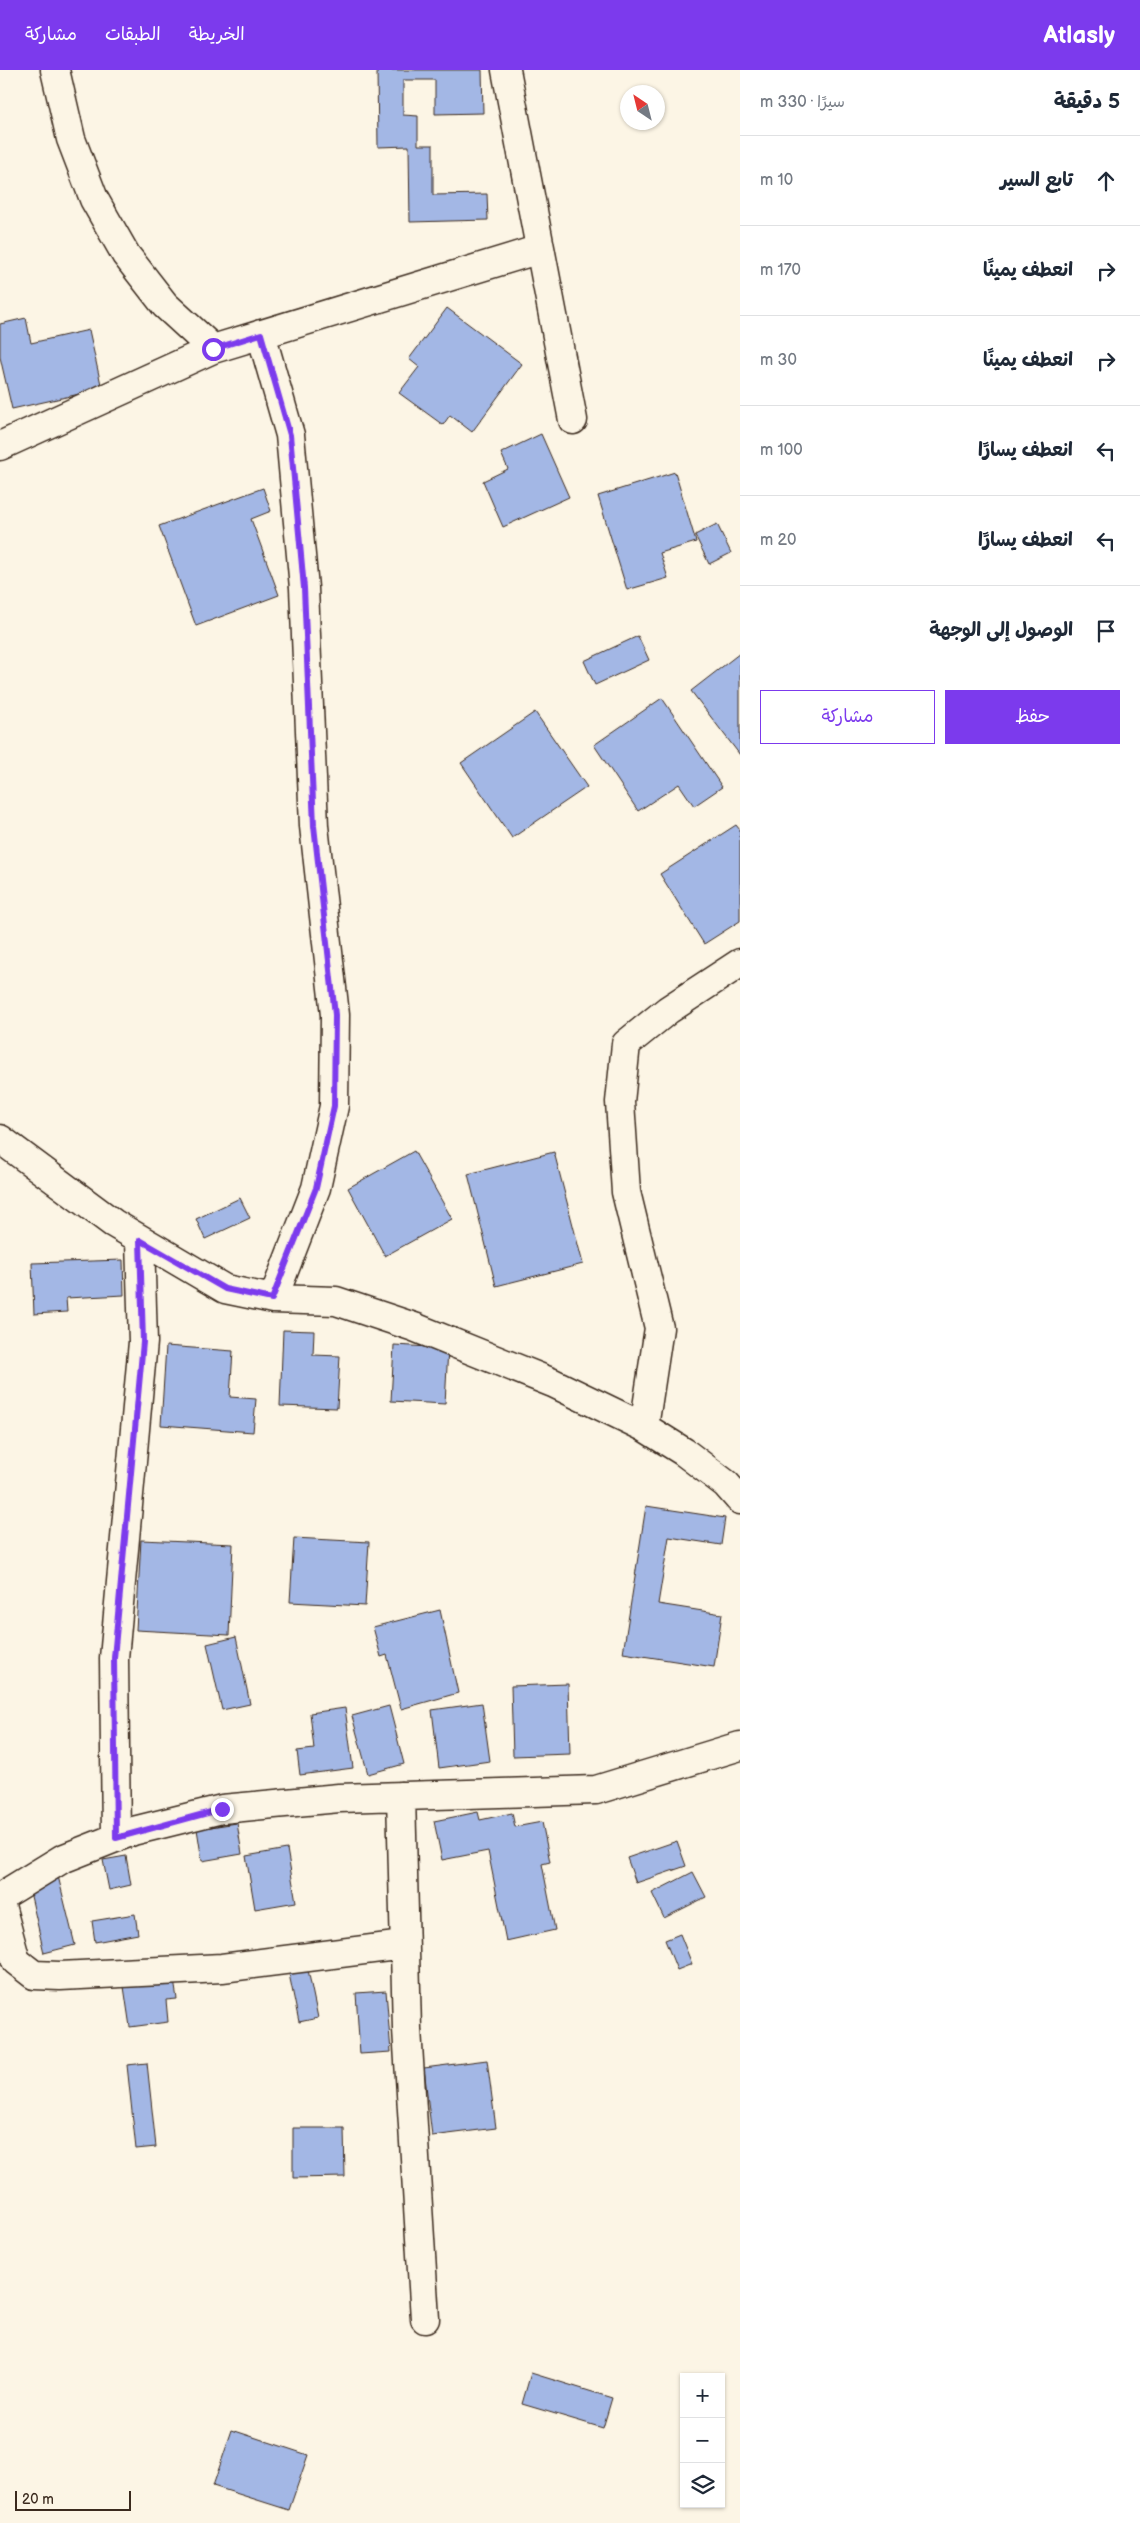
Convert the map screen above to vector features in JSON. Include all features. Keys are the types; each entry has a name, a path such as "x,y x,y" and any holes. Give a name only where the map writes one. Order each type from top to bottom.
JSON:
{"street":[{"path":"55,70 71,139 94,199 126,255 165,305 213,349"},
{"path":"506,70 573,420"},
{"path":"0,446 213,349 540,249"},
{"path":"261,334 290,435 304,588 314,826 335,1015 334,1106 320,1170 316,1188 272,1299"},
{"path":"644,1427 659,1328 626,1192 620,1102 626,1044 668,1010 740,963"},
{"path":"0,1139 113,1223 225,1289 272,1299 336,1301 406,1324 553,1383 644,1427 684,1452 726,1484 740,1500"},
{"path":"116,1838 114,1658 143,1342 140,1240"},
{"path":"0,1896 62,1859 116,1838 222,1809 339,1798 596,1790 740,1746"},
{"path":"401,1796 406,2029 425,2319"},
{"path":"0,1902 16,1961 34,1975 60,1976 222,1968 404,1945"}],"building":[{"path":"377,70 482,70 483,113 435,114 435,80 403,80 403,115 418,116 418,145 433,145 433,195 487,194 488,220 410,222 409,146 378,147"},
{"path":"447,308 522,364 472,432 450,415 443,425 399,393 419,367 409,359"},
{"path":"26,318 31,343 89,330 102,389 12,409 0,357 0,324"},
{"path":"541,434 569,497 503,527 483,481 508,469 501,453"},
{"path":"675,472 696,542 660,553 668,578 627,590 598,496"},
{"path":"263,488 271,511 251,519 279,595 196,626 159,526"},
{"path":"717,524 731,553 709,564 695,535"},
{"path":"638,636 649,660 595,685 584,661"},
{"path":"740,653 740,755 691,691"},
{"path":"662,698 722,787 694,806 679,784 638,811 594,745"},
{"path":"535,712 587,787 512,838 461,763"},
{"path":"736,825 740,830 740,921 704,944 660,874"},
{"path":"414,1151 452,1219 385,1256 348,1188"},
{"path":"554,1152 583,1264 496,1286 468,1174"},
{"path":"240,1198 250,1218 205,1239 196,1219"},
{"path":"123,1260 124,1295 66,1298 67,1312 34,1314 32,1263"},
{"path":"283,1330 314,1331 313,1355 340,1356 337,1408 280,1406"},
{"path":"394,1345 448,1348 445,1404 391,1401"},
{"path":"166,1346 233,1351 230,1397 256,1399 253,1432 161,1425"},
{"path":"646,1506 725,1518 721,1545 669,1537 658,1604 722,1614 714,1667 623,1653"},
{"path":"294,1538 369,1542 365,1606 290,1602"},
{"path":"141,1540 233,1544 229,1635 136,1630"},
{"path":"440,1610 458,1693 401,1709 387,1655 381,1657 373,1627"},
{"path":"236,1637 250,1704 222,1710 207,1644"},
{"path":"568,1684 570,1754 513,1756 511,1686"},
{"path":"482,1703 490,1761 439,1768 432,1710"},
{"path":"389,1706 404,1764 368,1774 352,1716"},
{"path":"345,1708 353,1768 300,1775 297,1751 314,1749 310,1713"},
{"path":"478,1812 480,1820 512,1813 515,1827 542,1822 550,1862 542,1864 555,1930 506,1941 488,1851 442,1860 434,1821"},
{"path":"237,1823 242,1854 202,1861 197,1829"},
{"path":"677,1841 686,1866 636,1883 627,1858"},
{"path":"287,1849 296,1902 255,1909 246,1856"},
{"path":"126,1856 131,1885 109,1890 103,1860"},
{"path":"693,1872 706,1897 664,1918 652,1893"},
{"path":"58,1876 75,1945 44,1953 28,1883"},
{"path":"135,1914 138,1934 95,1942 92,1921"},
{"path":"680,1934 692,1964 677,1970 665,1940"},
{"path":"307,1965 318,2018 299,2022 288,1969"},
{"path":"173,1974 177,1999 166,2000 168,2022 130,2027 123,1980"},
{"path":"386,1991 391,2052 360,2054 356,1993"},
{"path":"487,2060 496,2128 432,2136 424,2068"},
{"path":"147,2063 156,2147 136,2149 127,2065"},
{"path":"293,2128 344,2128 345,2177 293,2178"},
{"path":"531,2373 612,2398 603,2428 522,2404"},
{"path":"232,2430 308,2455 289,2510 213,2486"}],"route":[{"path":"213,349 261,334 290,435 304,588 314,826 335,1015 334,1106 316,1188 272,1299 225,1289 140,1240 143,1342 114,1658 116,1838 222,1809"}]}
